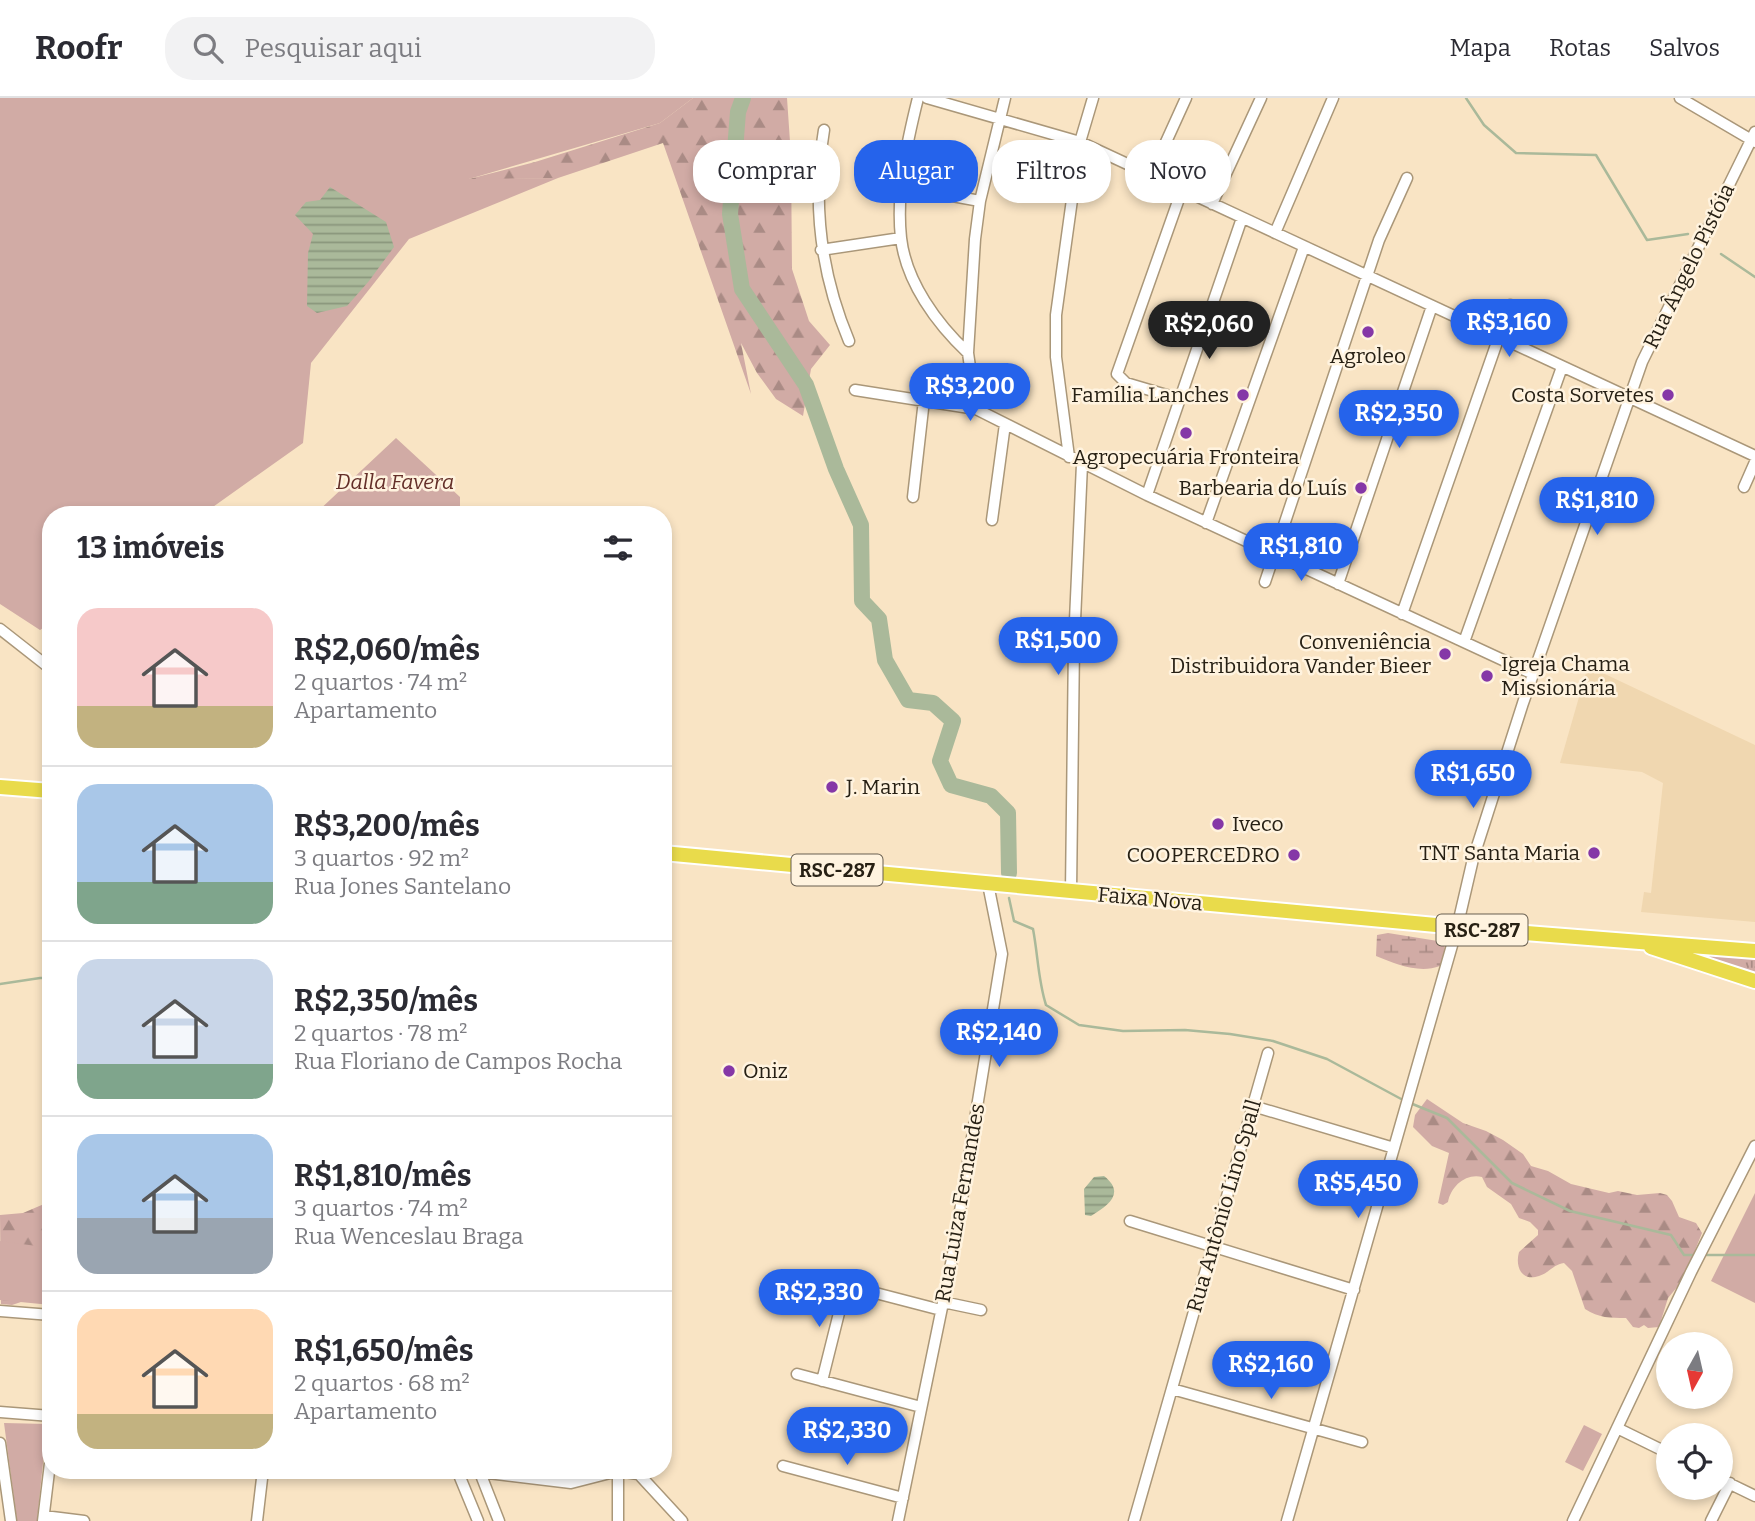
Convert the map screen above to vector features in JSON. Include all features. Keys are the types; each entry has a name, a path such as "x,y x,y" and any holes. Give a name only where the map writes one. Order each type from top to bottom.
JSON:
{"highway":[{"path":"0,787 42,790"},
{"name":"Faixa Nova","path":"672,854 1457,928 1755,951"},
{"name":"Faixa Nova","path":"1636,942 1755,981"}],"street":[{"path":"909,140 918,98"},
{"path":"928,98 1073,140"},
{"path":"976,409 968,353 971,277 980,201 1005,98"},
{"path":"1081,140 1093,98"},
{"path":"1167,140 1186,98"},
{"path":"1261,98 1212,204 1755,456"},
{"path":"1275,233 1332,98"},
{"path":"1680,98 1754,138"},
{"path":"824,130 818,186 821,250 834,303 849,341"},
{"name":"Rua Ângelo Pistóia","path":"1287,1521 1457,928 1473,859 1523,703 1642,362 1754,138"},
{"path":"1265,582 1379,240 1407,178"},
{"path":"902,203 901,239 910,268 923,297 939,321 968,353"},
{"path":"1069,457 1057,372 1055,329 1072,203"},
{"path":"1177,203 1117,374 1126,383 1180,399"},
{"path":"1147,495 1242,218"},
{"path":"821,250 901,239"},
{"path":"1206,523 1304,247"},
{"path":"1402,614 1510,305"},
{"path":"1338,584 1432,306"},
{"path":"1464,642 1562,367"},
{"path":"855,390 976,409 1147,495 1533,674"},
{"path":"914,497 923,400"},
{"path":"992,520 1004,424"},
{"path":"1744,487 1755,462"},
{"path":"1071,892 1074,643 1082,464"},
{"path":"0,629 42,662"},
{"name":"Rua Luiza Fernandes","path":"898,1521 953,1254 1002,954 1002,943 988,884"},
{"name":"Rua Antônio Lino Spall","path":"1134,1521 1268,1053"},
{"path":"1253,1106 1394,1148"},
{"path":"1573,1521 1691,1272 1755,1146"},
{"path":"1130,1222 1354,1290"},
{"path":"814,1277 942,1306 981,1310"},
{"path":"822,1381 846,1285"},
{"path":"0,1311 42,1314"},
{"path":"797,1374 921,1407"},
{"path":"1172,1389 1362,1442"},
{"path":"0,1412 42,1415"},
{"path":"1617,1428 1656,1447"},
{"path":"0,1443 11,1521"},
{"path":"783,1466 903,1497"},
{"path":"48,1479 43,1518 84,1521"},
{"path":"257,1521 262,1479"},
{"path":"461,1479 478,1521"},
{"path":"482,1479 499,1521"},
{"path":"540,1479 571,1483 585,1479"},
{"path":"618,1479 618,1521"},
{"path":"643,1479 682,1521"},
{"path":"1733,1485 1755,1496"},
{"path":"1711,1521 1718,1500"}],"shaded area":[{"path":"330,187 386,222 394,247 347,306 317,313 307,306 308,253 313,234 295,215 306,202 320,200"},
{"path":"1588,666 1755,745 1755,922 1641,912 1644,892 1651,893 1663,783 1642,772 1560,763"},
{"path":"1104,1176 1114,1188 1112,1199 1091,1216 1085,1215 1084,1189 1094,1177"}],"green space":[{"path":"0,98 693,98 660,123 469,179 558,178 409,239 311,363 303,443 214,506 42,506 42,629 40,630 0,604"},
{"path":"693,98 787,98 790,140 693,140 693,203 791,203 792,269 809,321 830,345 811,369 803,416 776,399 757,373 741,343 751,394 663,143 558,178 465,180 535,162 660,123"},
{"name":"Dalla Favera","path":"396,438 460,497 460,506 324,506"},
{"path":"1388,933 1444,942 1445,951 1440,966 1416,968 1376,956 1377,935"},
{"path":"1668,946 1755,958 1755,975"},
{"path":"1427,1099 1463,1123 1503,1140 1523,1154 1531,1166 1548,1171 1571,1184 1609,1193 1618,1191 1637,1195 1667,1195 1679,1217 1696,1223 1702,1233 1683,1280 1668,1298 1659,1327 1633,1327 1626,1318 1605,1317 1585,1309 1572,1271 1564,1263 1539,1276 1524,1275 1519,1267 1519,1252 1538,1235 1538,1230 1530,1222 1519,1218 1511,1204 1487,1187 1482,1177 1465,1179 1452,1191 1448,1202 1443,1205 1438,1203 1449,1153 1432,1146 1413,1127 1415,1115"},
{"path":"1755,1193 1755,1303 1711,1281"},
{"path":"42,1205 42,1300 33,1298 12,1305 1,1304 0,1215 23,1213"},
{"path":"0,1241 42,1247 42,1304 0,1300"},
{"path":"4,1423 42,1424 42,1472 37,1521 17,1521"},
{"path":"1584,1425 1602,1434 1583,1471 1565,1462"}],"waterway":[{"path":"743,98 738,112 730,214 742,289 806,385 836,469 861,525 862,601 879,619 885,660 908,700 933,703 953,721 940,761 951,785 991,796 1008,813 1009,873"},
{"path":"1466,98 1484,125 1516,153 1596,155 1647,240 1688,234"},
{"path":"1721,254 1755,277"},
{"path":"1009,898 1014,921 1033,929 1046,1005 1079,1025 1123,1031 1185,1030 1273,1041 1327,1059 1403,1100"},
{"path":"0,984 42,978"},
{"path":"1410,1103 1447,1118 1512,1183 1570,1211 1671,1235 1684,1255 1696,1255"},
{"path":"1702,1255 1755,1255"}],"place":[{"name":"Agroleo","path":"1368,332"},
{"name":"Família Lanches","path":"1243,395"},
{"name":"Costa Sorvetes","path":"1668,395"},
{"name":"Agropecuária Fronteira","path":"1186,433"},
{"name":"Barbearia do Luís","path":"1361,488"},
{"name":"Conveniência Distribuidora Vander Bieer","path":"1445,654"},
{"name":"Igreja Chama Missionária","path":"1487,676"},
{"name":"J. Marin","path":"832,787"},
{"name":"Iveco","path":"1218,824"},
{"name":"TNT Santa Maria","path":"1594,853"},
{"name":"COOPERCEDRO","path":"1294,855"},
{"name":"Oniz","path":"729,1071"}]}
